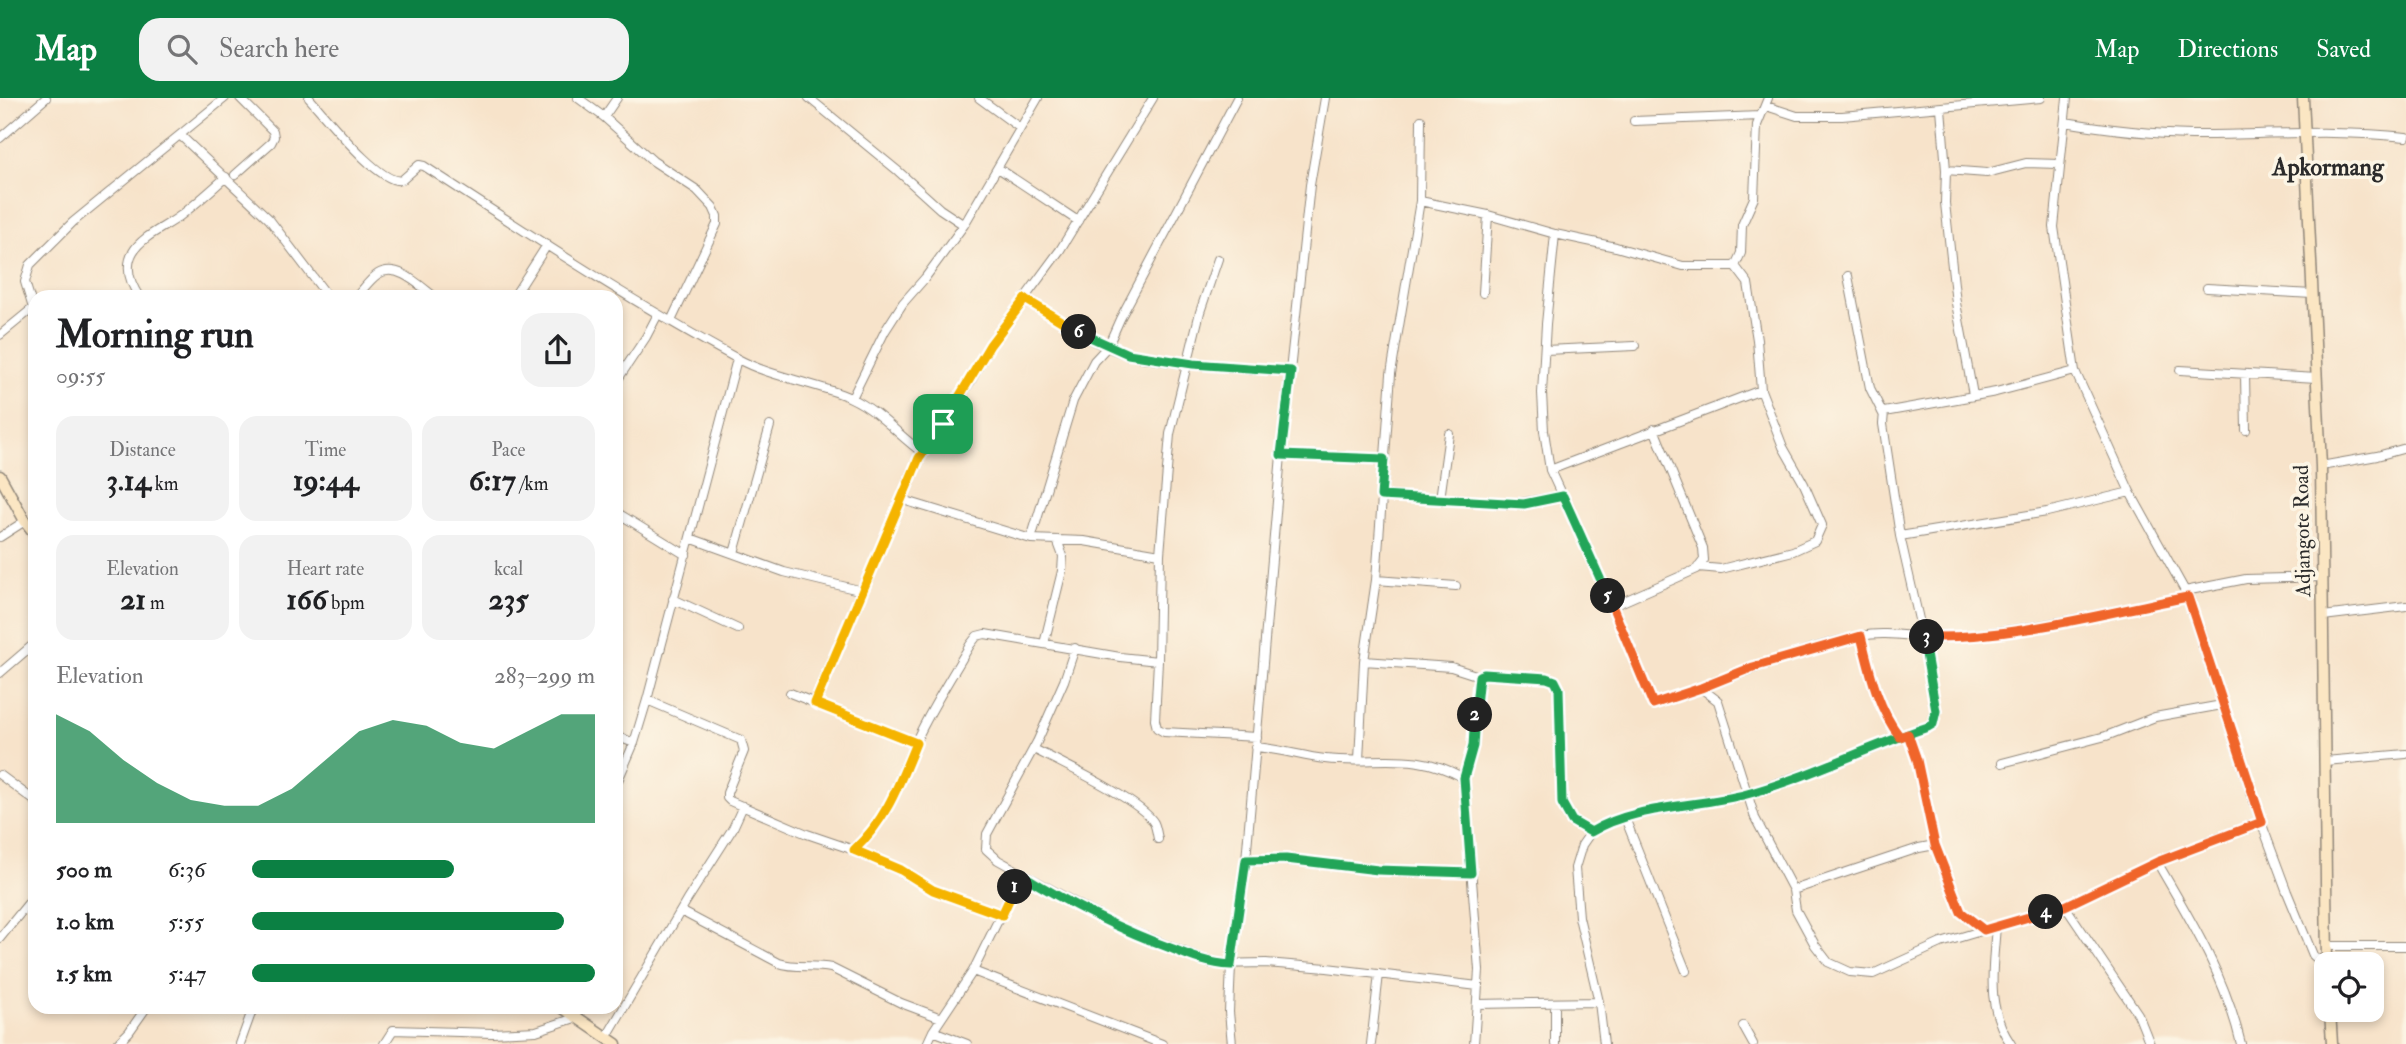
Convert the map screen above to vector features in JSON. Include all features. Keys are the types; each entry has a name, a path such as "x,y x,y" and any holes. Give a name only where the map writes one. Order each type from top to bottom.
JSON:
{"street":[{"path":"0,138 46,98"},
{"path":"28,291 25,282 30,265 73,222 225,98"},
{"path":"236,175 271,143 274,137 274,131 240,98"},
{"path":"309,98 375,171 397,182 419,164 424,166 619,290"},
{"path":"578,98 604,117 653,161 697,190 713,207 717,216 717,224 671,321"},
{"path":"604,117 617,98"},
{"path":"809,98 940,209 964,225"},
{"path":"979,98 1020,128"},
{"path":"852,398 885,331 964,225 1038,98"},
{"path":"815,703 923,453 970,382 990,345 1078,222 1153,98"},
{"path":"1031,539 1073,401 1094,361 1108,346 1237,98"},
{"path":"1232,1044 1229,1012 1231,965 1246,860 1281,455 1310,185 1325,98"},
{"path":"1735,266 1741,253 1742,225 1755,198 1756,136 1760,116 1767,102 1782,113 1797,116 1842,116 2041,98"},
{"path":"2067,98 2054,227 2075,371 2130,492 2187,594 2262,822 2314,956"},
{"name":"Adjangote Road","path":"2303,98 2321,466 2327,952"},
{"path":"1941,108 1946,170 1945,203 1956,303 1973,395"},
{"path":"1634,121 1760,116"},
{"path":"1359,760 1364,661 1376,580 1391,374 1420,201 1421,120"},
{"path":"2065,122 2126,132 2190,135 2304,133 2406,137"},
{"path":"180,135 269,219 323,290"},
{"path":"1946,170 1987,173 2026,163 2059,164"},
{"path":"998,168 1078,222"},
{"path":"135,290 129,276 133,252 226,177"},
{"path":"1420,201 1488,215 1683,266 1735,266"},
{"path":"1483,293 1488,215"},
{"path":"1555,234 1542,393 1550,470 1613,606 1653,704 1753,667 1861,636 1889,632 1949,638 2031,628 2246,579 2322,577"},
{"path":"518,290 547,245"},
{"path":"1218,259 1204,299 1170,433 1160,554 1155,720 1157,728 1164,732 1256,742 1326,759 1411,760 1448,769 1464,778"},
{"path":"1698,567 1721,569 1793,551 1815,541 1822,525 1804,484 1783,447 1761,390 1748,283 1735,266"},
{"path":"363,290 378,274 392,270 402,273 425,290"},
{"path":"1604,1044 1600,1002 1579,917 1575,868 1582,845 1591,832 1625,818 1747,794 1928,727 1933,724 1935,718 1923,637 1900,536 1883,414 1870,388 1848,276"},
{"path":"2207,288 2312,293"},
{"path":"623,292 737,359 770,373 852,398 923,453"},
{"path":"1025,299 1074,330 1128,354 1188,363 1291,371"},
{"path":"0,335 28,314"},
{"path":"623,372 658,314"},
{"path":"1545,349 1634,346"},
{"path":"623,769 647,700 737,359"},
{"path":"2180,370 2317,378"},
{"path":"1883,414 1897,409 1996,392 2075,371"},
{"path":"2245,374 2246,430"},
{"path":"1550,470 1761,390"},
{"path":"734,552 770,426"},
{"path":"1613,606 1698,567 1704,560 1703,548 1654,429"},
{"path":"1440,499 1449,434"},
{"path":"2321,466 2406,448"},
{"path":"1281,455 1384,459"},
{"path":"0,476 28,525"},
{"path":"1900,536 2048,512 2130,492"},
{"path":"1381,496 1524,504 1563,496"},
{"path":"903,500 1031,539 1084,541 1160,554"},
{"path":"623,516 686,555"},
{"path":"0,537 25,521"},
{"path":"690,538 784,572 863,591"},
{"path":"1044,644 1062,571 1063,556 1057,540"},
{"path":"1376,580 1456,586"},
{"path":"673,599 738,629"},
{"path":"2323,616 2406,606"},
{"path":"854,850 881,820 916,743 977,636 985,634 1121,657 1158,660"},
{"path":"1861,636 1873,686 1888,722 1904,736 1917,760 1935,845 1961,912 1984,930"},
{"path":"1075,648 1064,681 1034,749 987,834 986,849 998,860 1125,930 1214,964 1266,963 1478,986"},
{"path":"0,673 28,649"},
{"path":"1364,661 1451,667 1479,676 1509,675 1555,681 1559,689 1562,803 1572,821 1591,832"},
{"path":"1474,1044 1478,986 1476,928 1464,778 1473,746 1479,676"},
{"path":"1701,688 1718,701 1755,818 1793,890 1796,910 1815,945 1828,962 1850,972 1874,974 1941,943 2065,906 2157,862 2262,822"},
{"path":"790,694 916,743"},
{"path":"647,700 741,740 744,751 727,798 807,834 901,870 933,890 1002,915"},
{"path":"2001,763 2106,736 2155,718 2222,705"},
{"path":"623,739 634,743"},
{"path":"1034,749 1115,792 1143,812 1154,823 1158,839"},
{"path":"2325,761 2406,754"},
{"path":"0,775 28,795"},
{"path":"570,1014 611,1041 681,911 733,828 743,806"},
{"path":"1625,818 1686,971"},
{"path":"1793,890 1935,845"},
{"path":"1246,860 1286,859 1378,870 1471,873"},
{"path":"2157,862 2217,969 2241,1044"},
{"path":"928,1044 933,1031 973,971 1021,874"},
{"path":"0,939 28,904"},
{"path":"2065,906 2138,1014 2150,1044"},
{"path":"681,911 779,963 791,967 821,965 831,968 901,1003 942,1018"},
{"path":"1996,926 1993,1005 2002,1031 2011,1044"},
{"path":"2327,946 2406,946"},
{"path":"973,971 1163,1044"},
{"path":"1371,1044 1379,974"},
{"path":"1477,1004 1600,1002"},
{"path":"1555,1003 1555,1044"},
{"path":"117,1044 130,1032 142,1014"},
{"path":"240,1044 251,1014"},
{"path":"384,1044 393,1030 492,1033 536,1031 575,1018"},
{"path":"2331,1022 2332,1044"},
{"path":"1743,1026 1753,1044"},
{"path":"933,1031 967,1044"}],"district":[{"name":"Apkormang","path":"2328,167"}],"route":[{"path":"943,424 919,458 815,703 916,743 881,820 854,850 901,870 933,890 1002,915 1021,874 1113,924 1192,957 1214,964 1231,965 1246,860 1286,859 1378,870 1471,873 1464,778 1473,746 1477,682 1479,676 1484,674 1547,678 1555,681 1559,689 1562,803 1572,821 1591,832 1605,824 1637,814 1747,794 1870,750 1908,734 1928,727 1933,724 1936,711 1923,637 1949,638 2031,628 2188,597 2262,822 2157,862 2065,906 1984,930 1961,912 1935,845 1917,760 1908,734 1900,737 1888,722 1873,686 1861,636 1753,667 1653,704 1613,606 1563,496 1524,504 1381,496 1384,459 1281,455 1291,371 1193,364 1128,354 1074,330 1025,299 990,345 943,424"}]}
